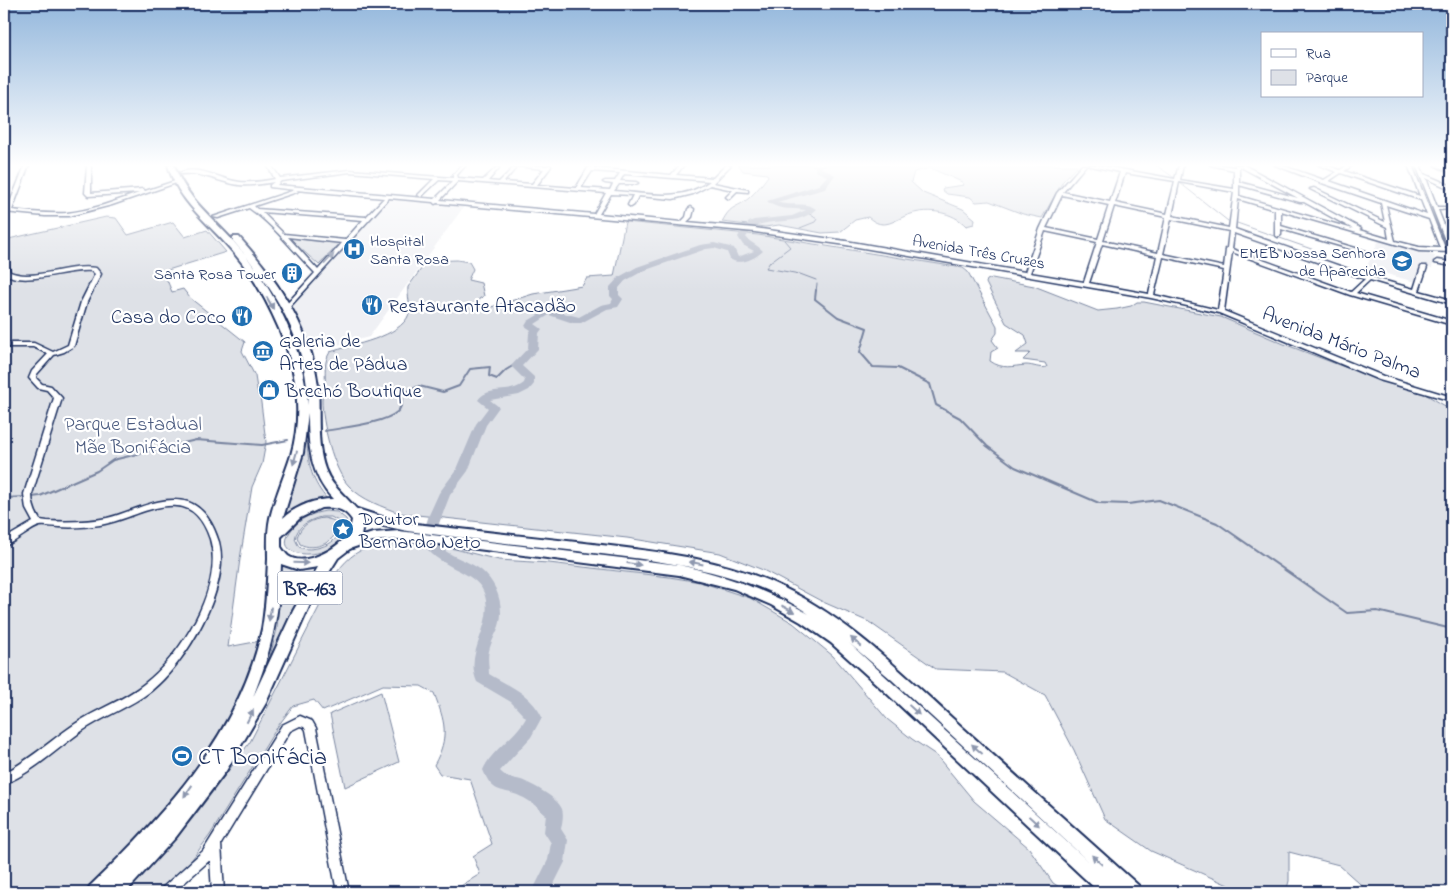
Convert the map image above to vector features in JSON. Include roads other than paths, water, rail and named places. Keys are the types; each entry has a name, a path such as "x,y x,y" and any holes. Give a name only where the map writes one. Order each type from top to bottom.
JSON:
{"highway":[{"name":"BR-163","path":"96,892 158,829 202,772 236,717 252,683 267,634 272,605 274,542 277,516 297,452 304,408 301,380 295,354 284,329 255,276 208,207"},
{"name":"BR-163","path":"114,892 192,806 234,746 251,716 311,586 333,556 346,546 358,527 357,516 326,483 318,466 315,447 315,405 305,350 285,309 264,273 247,250 209,207"},
{"path":"333,556 311,564 290,563 282,560 274,542 286,522 302,510 321,504 339,504 350,509"}],"main road":[{"path":"350,509 416,533"},
{"path":"346,546 381,536 416,533 448,536 678,559 737,574 776,589 808,607 843,631 890,670 1133,892"},
{"path":"448,536 679,570 708,576 775,601 805,618 835,639 1110,892"}],"street":[{"path":"6,211 41,215 72,213 97,207"},
{"path":"216,217 247,207"},
{"path":"251,207 282,235 317,272"},
{"path":"285,309 378,207"},
{"name":"Avenida Três Cruzes","path":"490,207 755,230 1027,273 1151,296 1221,312"},
{"path":"595,216 601,207"},
{"path":"1027,273 1053,207"},
{"path":"1086,284 1112,207"},
{"path":"1128,207 1232,230 1369,278 1452,302"},
{"path":"1151,296 1172,207"},
{"path":"1221,312 1225,269 1235,207"},
{"path":"1272,207 1419,249 1452,250 1450,240 1435,209 1452,208"},
{"path":"1318,207 1369,235"},
{"path":"1349,207 1389,226"},
{"path":"1384,207 1393,242"},
{"path":"1397,207 1430,218"},
{"path":"1426,207 1443,249"},
{"path":"683,223 689,217 691,209"},
{"path":"1278,209 1278,235"},
{"path":"256,210 367,219"},
{"path":"1279,227 1366,252"},
{"path":"1043,229 1099,243 1225,269"},
{"path":"282,235 346,242"},
{"path":"1228,248 1352,294 1452,322"},
{"path":"4,262 7,273 15,277 34,276 80,267 88,267 98,272 84,302 71,346 52,354 34,373 32,378 40,386 49,388 58,398 28,497 31,510 38,522"},
{"path":"1437,262 1452,264"},
{"path":"1416,292 1424,267"},
{"path":"1352,294 1369,278"},
{"name":"Avenida Mário Palma","path":"1221,312 1381,378 1452,399"},
{"path":"4,346 34,345 52,354"},
{"path":"4,543 38,522 91,524 164,504 187,506 204,518 211,527 218,558 217,571 204,609 180,653 156,681 78,729 22,771 4,779"},
{"path":"166,892 197,865 215,844 286,728 300,721 308,724 311,728 343,892"},
{"path":"215,844 218,892"}],"waterway":[{"path":"541,892 556,862 560,840 552,832 555,812 527,791 503,784 495,777 491,770 526,732 534,717 517,697 482,677 482,651 494,620 494,607 490,591 483,580 474,573 443,557 434,550 427,540 435,515 445,493 462,471 481,424 494,407 483,400 493,394 506,395 515,393 529,384 530,379 516,366 533,349 534,333 537,329 530,326 531,323 548,312 573,320 581,320 604,307 615,305 618,299 615,296 614,287 631,273 703,247 714,246 731,250 734,259 741,260 743,257 754,255 759,251 754,246 746,243 742,237 752,224 793,218 812,209 799,207"},
{"path":"1210,207 1228,221"},
{"path":"800,228 815,222 817,219 808,213"},
{"path":"1237,223 1317,251"},
{"path":"784,240 790,247 770,262 766,268 800,274 816,280"},
{"path":"816,291 817,284"},
{"path":"816,290 815,299 838,317 867,328 860,352 873,367 898,368 930,384 936,405 960,418 987,446 1015,467 1099,503 1128,504 1159,500 1217,523 1347,613 1377,611 1452,629"},
{"path":"325,431 373,422 391,416 400,408 402,394 419,386 443,392 459,386 470,369 490,367 489,376 497,379 506,370 521,361"},
{"path":"32,497 40,496 97,471 113,460 196,440 262,445 288,440"},
{"path":"4,498 25,497"}],"place":[{"name":"Hospital Santa Rosa","path":"354,249"},
{"name":"EMEB Nossa Senhora de Aparecida","path":"1402,261"},
{"name":"Santa Rosa Tower","path":"292,273"},
{"name":"Restaurante Atacadão","path":"372,305"},
{"name":"Casa do Coco","path":"242,316"},
{"name":"Galeria de Artes de Pádua","path":"263,351"},
{"name":"Brechó Boutique","path":"269,390"},
{"name":"Doutor Bernardo Neto","path":"343,529"},
{"name":"CT Bonifácia","path":"182,756"}],"park label":[{"name":"Parque Estadual Mãe Bonifácia","path":"133,434"}]}
